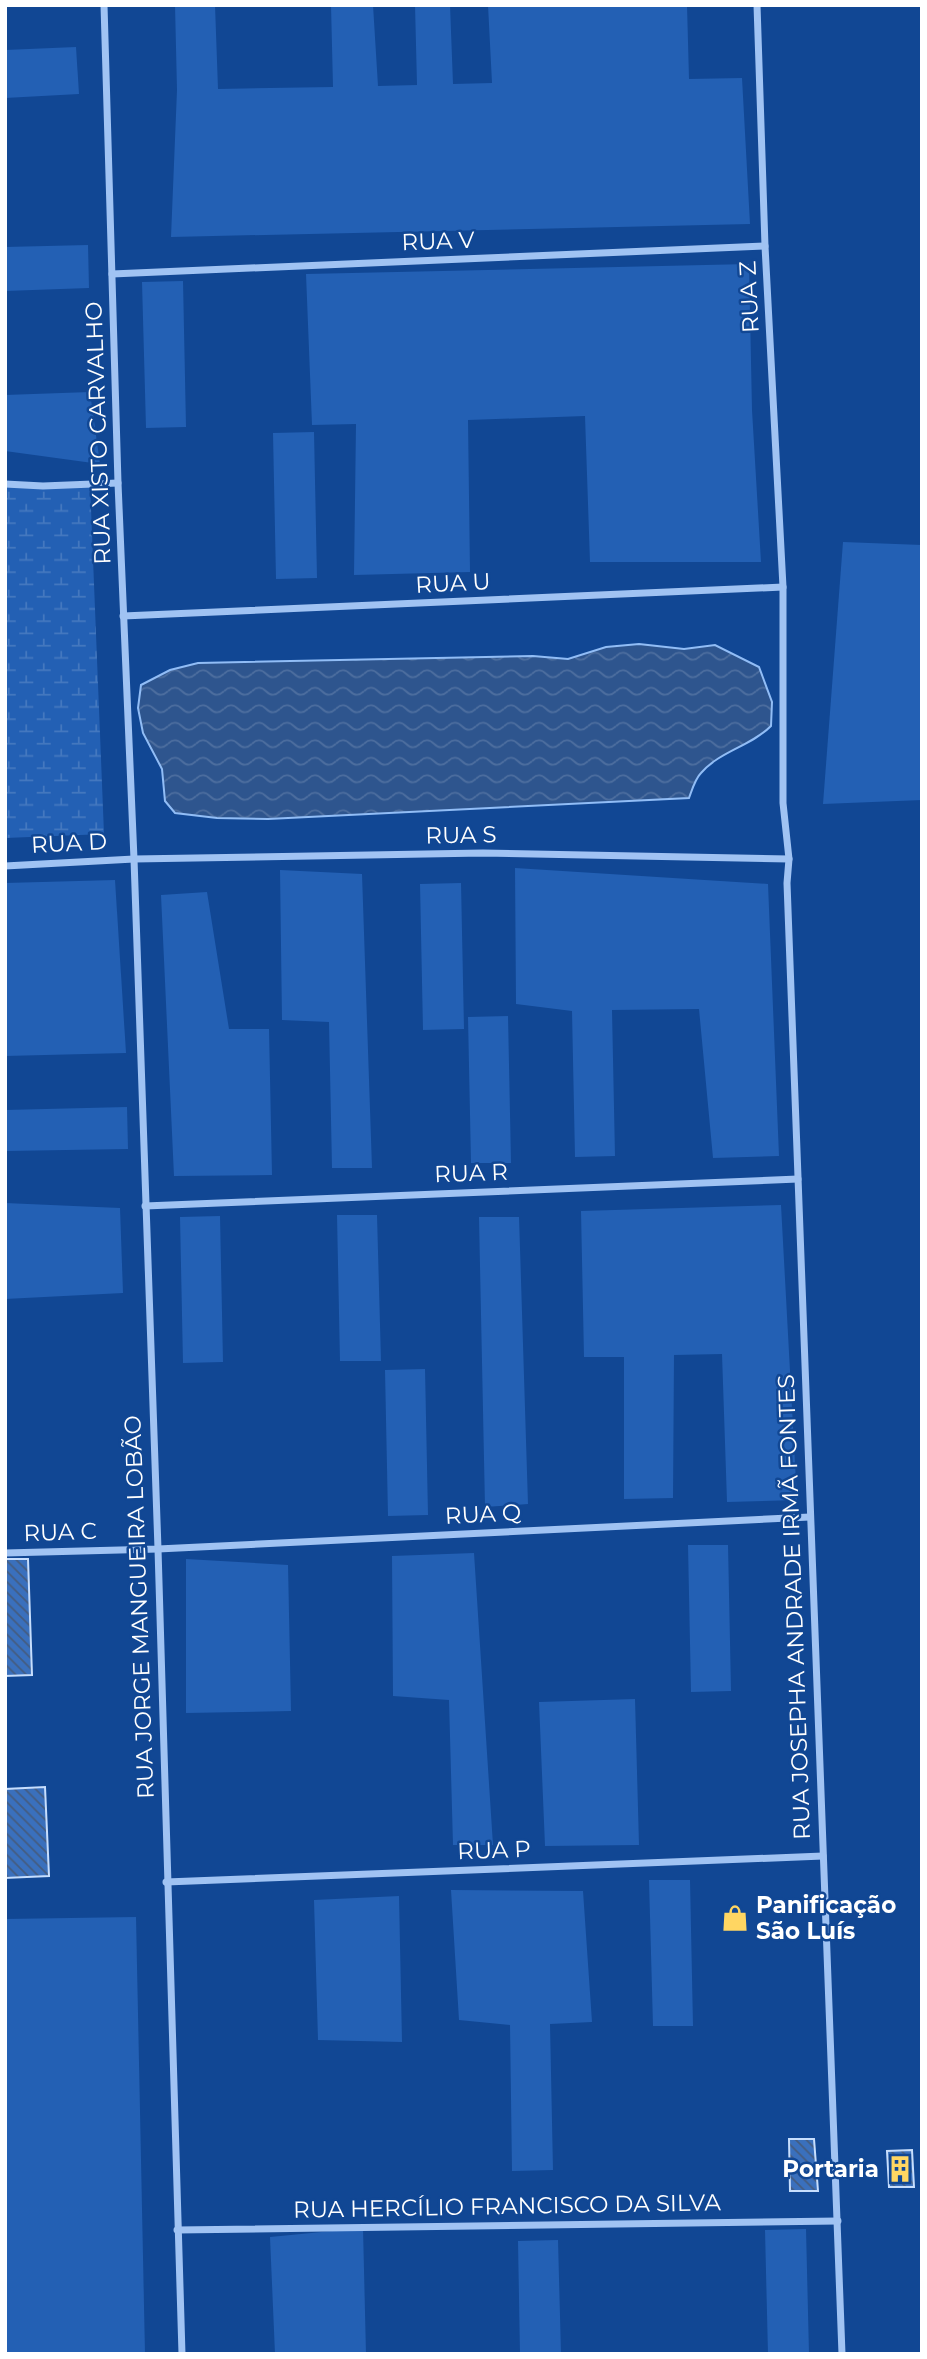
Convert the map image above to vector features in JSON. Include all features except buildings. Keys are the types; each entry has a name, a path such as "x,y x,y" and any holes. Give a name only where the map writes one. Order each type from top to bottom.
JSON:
{"street":[{"name":"RUA XISTO CARVALHO","path":"104,5 118,483 134,859"},
{"name":"RUA Z","path":"757,5 765,246 783,587 783,803"},
{"name":"RUA V","path":"112,274 765,246"},
{"path":"5,484 43,486 118,483"},
{"name":"RUA U","path":"123,616 783,587"},
{"name":"RUA JOSEPHA ANDRADE IRMÃ FONTES","path":"783,803 789,859 787,883 842,2354"},
{"name":"RUA S","path":"134,859 483,853 789,859"},
{"name":"RUA D","path":"5,866 134,859"},
{"name":"RUA JORGE MANGUEIRA LOBÃO","path":"134,859 182,2354"},
{"name":"RUA R","path":"145,1206 798,1179"},
{"name":"RUA Q","path":"158,1549 810,1517"},
{"name":"RUA C","path":"5,1553 158,1549"},
{"name":"RUA P","path":"166,1882 823,1856"},
{"name":"RUA HERCÍLIO FRANCISCO DA SILVA","path":"177,2230 838,2221"}],"green space":[{"path":"175,5 215,5 218,89 333,87 331,5 373,5 378,86 417,85 415,5 450,5 453,84 492,83 488,5 687,5 689,79 742,78 750,224 171,237 177,90"},
{"path":"76,47 79,94 5,98 5,50"},
{"path":"88,245 89,288 5,291 5,247"},
{"path":"749,264 752,410 761,562 590,562 585,416 468,420 470,572 354,575 356,424 312,425 306,274"},
{"path":"183,281 186,427 146,428 142,282"},
{"path":"90,392 100,464 5,451 5,395"},
{"path":"314,432 317,578 276,579 273,433"},
{"path":"5,484 90,484 104,834 5,838"},
{"path":"843,542 922,545 922,800 823,804"},
{"path":"515,868 768,884 779,1156 713,1158 699,1009 612,1010 615,1156 575,1157 572,1011 516,1004"},
{"path":"280,870 362,874 372,1168 332,1168 329,1022 282,1020"},
{"path":"115,880 126,1053 5,1056 5,883"},
{"path":"461,883 464,1029 423,1030 420,884"},
{"path":"207,892 229,1029 269,1029 272,1175 174,1176 161,895"},
{"path":"508,1016 511,1163 471,1163 468,1017"},
{"path":"127,1107 128,1149 5,1151 5,1110"},
{"path":"5,1203 120,1208 123,1293 5,1299"},
{"path":"781,1205 797,1500 727,1502 722,1354 674,1355 673,1498 624,1499 624,1357 584,1357 581,1211"},
{"path":"337,1215 377,1215 381,1361 340,1361"},
{"path":"220,1216 223,1362 183,1363 180,1217"},
{"path":"479,1217 519,1217 528,1504 485,1507"},
{"path":"425,1369 428,1515 388,1516 385,1370"},
{"path":"688,1545 728,1545 731,1691 691,1692"},
{"path":"474,1553 493,1845 453,1845 449,1700 393,1696 392,1556"},
{"path":"186,1559 288,1565 291,1711 186,1713"},
{"path":"635,1699 639,1845 545,1846 539,1702"},
{"path":"649,1880 690,1880 693,2026 653,2026"},
{"path":"451,1890 583,1891 592,2022 550,2024 553,2170 512,2171 510,2025 459,2020"},
{"path":"399,1896 402,2042 318,2040 314,1900"},
{"path":"136,1917 145,2354 5,2354 5,1919"},
{"path":"363,2228 366,2354 275,2354 270,2237"},
{"path":"806,2229 809,2354 768,2354 765,2230"},
{"path":"558,2240 561,2354 520,2354 518,2241"}],"water":[{"path":"639,644 684,649 715,645 759,667 772,702 771,726 709,765 697,778 689,798 268,819 217,818 175,813 165,801 162,769 143,733 138,708 141,685 170,670 198,663 533,656 568,659 606,647"}],"place":[{"name":"Panificação São Luís","path":"735,1918"},
{"name":"Portaria","path":"900,2169"}]}
